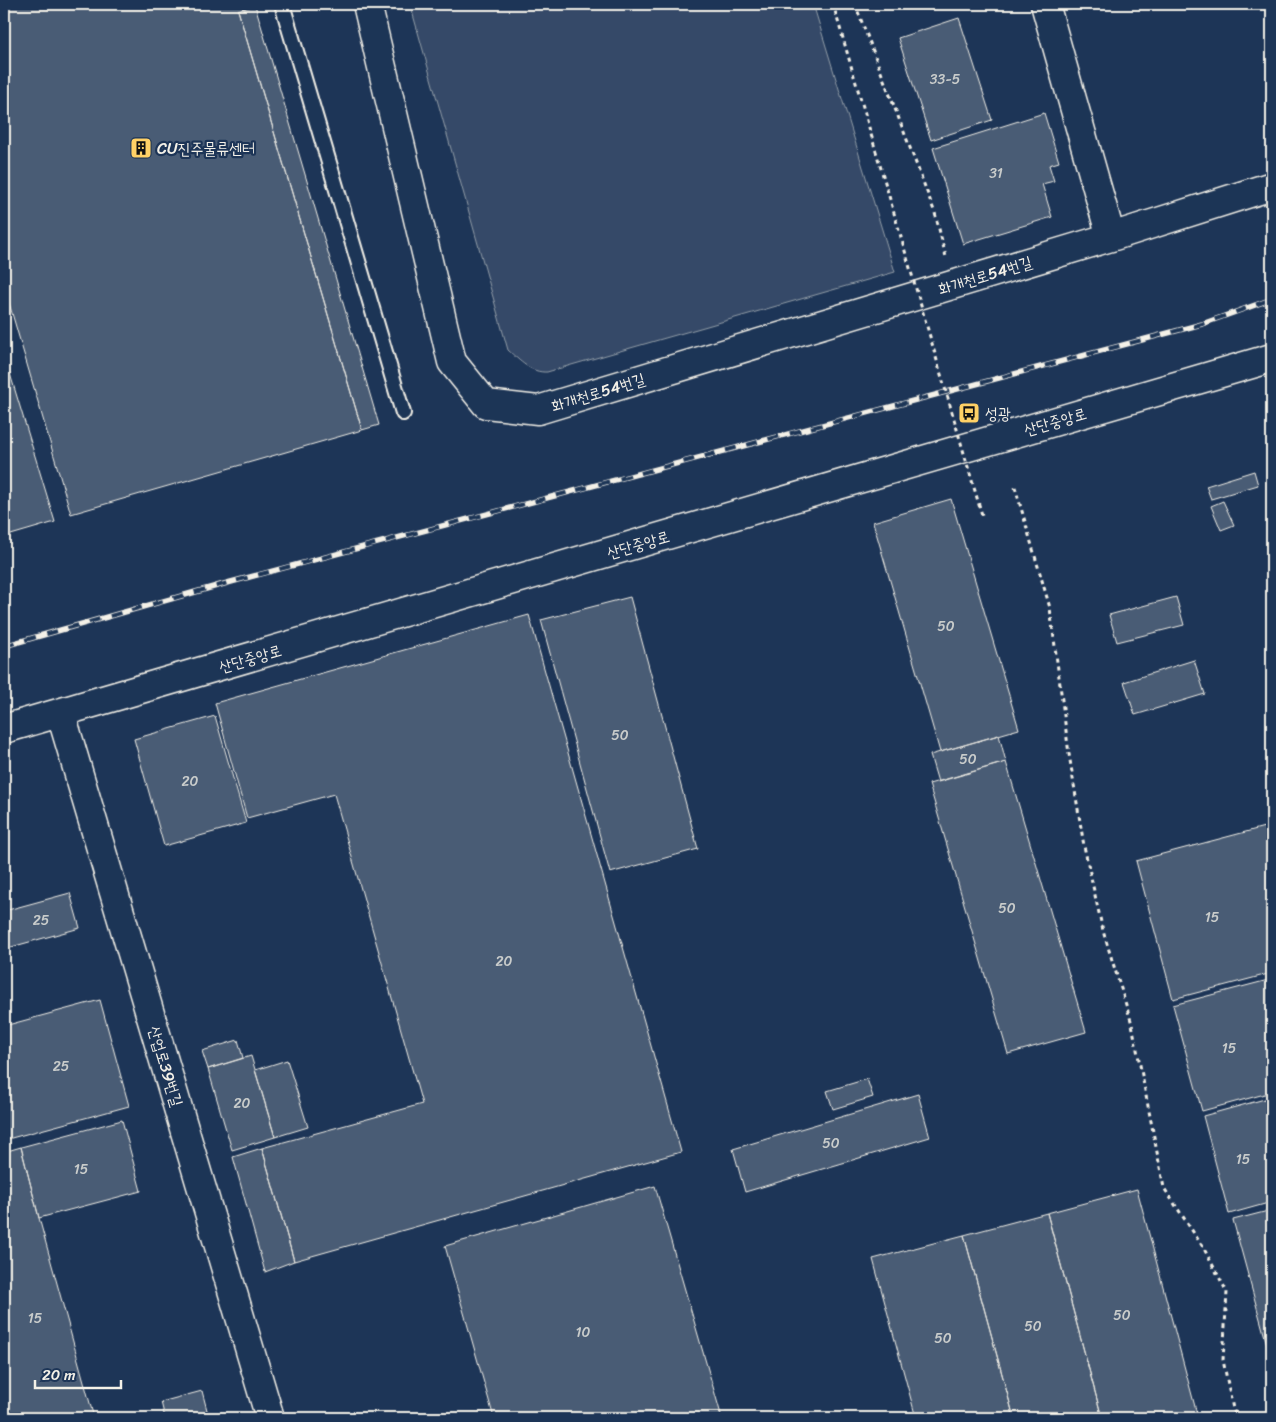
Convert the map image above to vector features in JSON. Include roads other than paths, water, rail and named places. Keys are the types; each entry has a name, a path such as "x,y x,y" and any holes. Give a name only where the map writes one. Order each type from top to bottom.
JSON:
{"street":[{"name":"화개천로54번길","path":"367,4 452,362 486,404 538,410 1111,237 1272,186"},
{"path":"1045,4 1111,237"},
{"name":"산단중앙로","path":"4,729 61,714 1272,358"},
{"name":"산업로39번길","path":"61,714 270,1418"}],"lane":[{"path":"282,4 403,413"}],"railway":[{"path":"4,646 231,582 1202,324 1272,299"}],"place":[{"name":"CU진주물류센터","path":"141,148"},
{"name":"성광","path":"969,413"}]}
